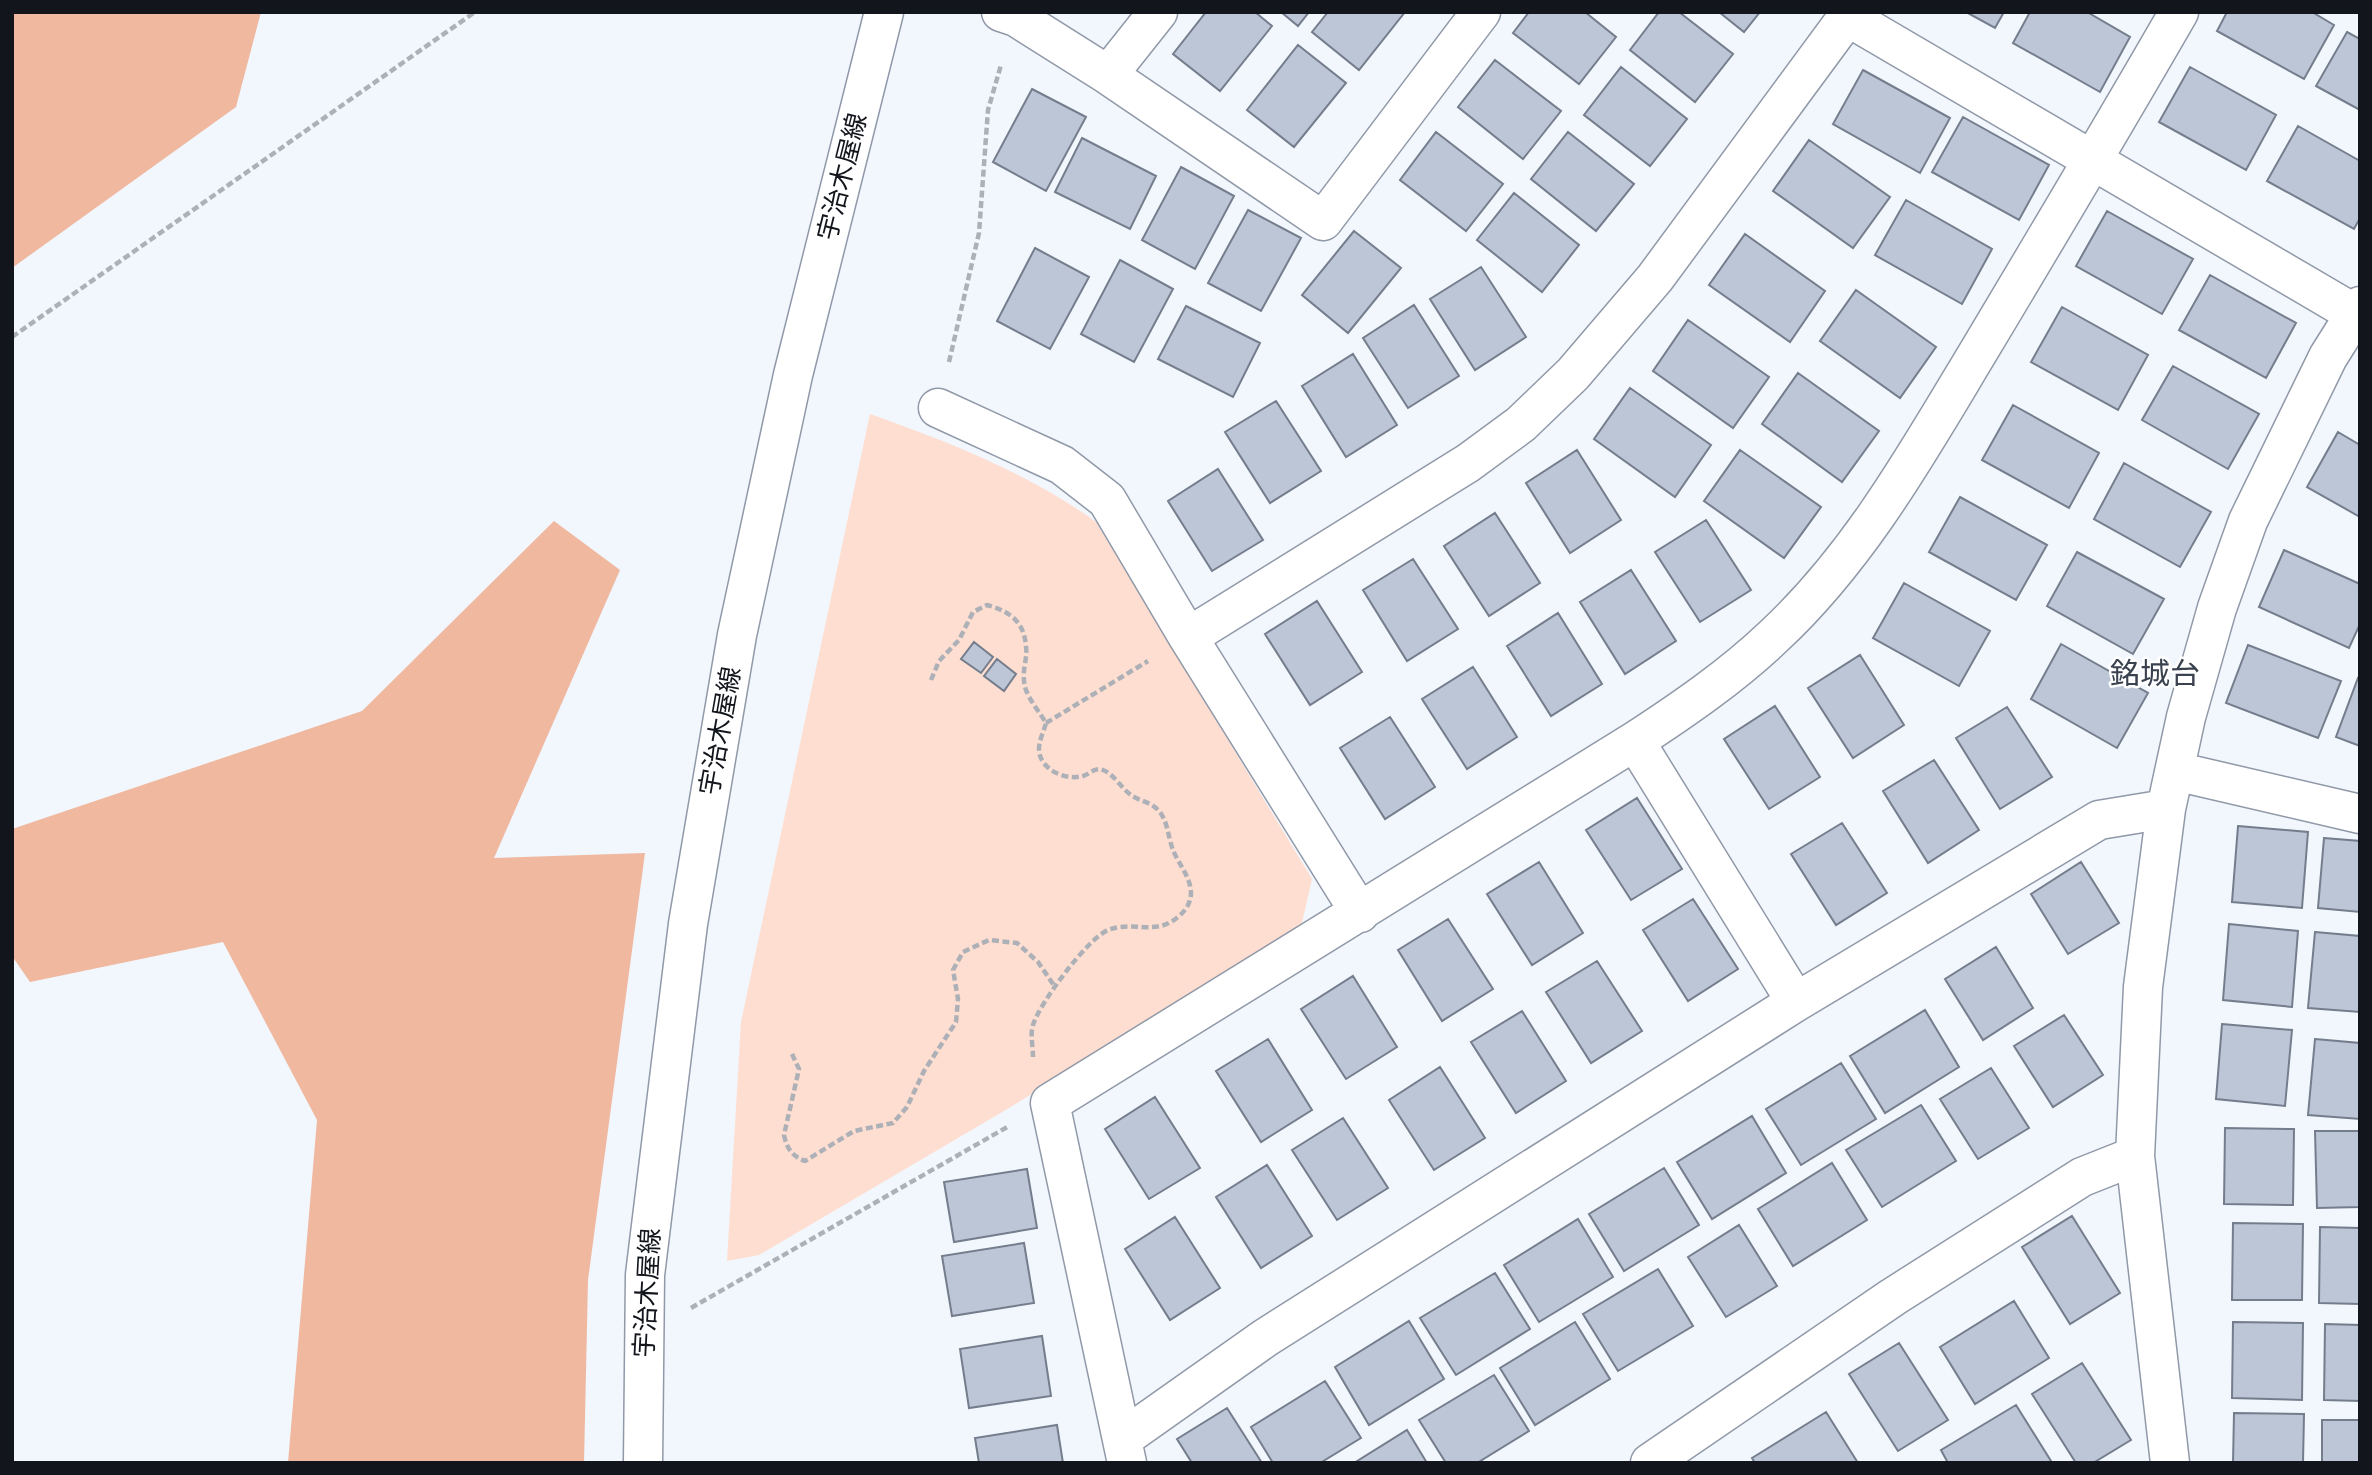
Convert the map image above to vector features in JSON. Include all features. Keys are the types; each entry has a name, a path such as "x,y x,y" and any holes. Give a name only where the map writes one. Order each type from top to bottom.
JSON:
{"street":[{"name":"宇治木屋線","path":"643,1463 645,1275 688,924 737,635 793,375 884,12"},
{"path":"1108,75 1158,12"},
{"path":"1008,15 1108,75 1323,221 1481,12"},
{"path":"2165,809 2099,820 1796,1002 1265,1338 1124,1451 1050,1102 1635,741 1732,673 1774,636 1804,606 1871,525 2094,160 2179,12"},
{"path":"1188,636 1468,463 1521,424 1573,374 1655,278 1849,15 2094,160 2358,310 2328,357 2248,521 2217,608 2186,717 2165,809 2143,987 2135,1156 2170,1463"},
{"path":"938,408 1062,465 1107,500 1360,913"},
{"path":"1635,741 1796,1002"},
{"path":"2175,771 2360,814"},
{"path":"1650,1463 1926,1276 2082,1177 2135,1156"}],"path":[{"path":"12,337 475,12"},
{"path":"938,408 979,233 988,110 1008,15"},
{"path":"931,680 939,661 959,640 973,612 987,606 1005,610 1018,622 1027,646 1023,670 1027,691 1046,723"},
{"path":"644,1336 1050,1102 1033,1058 1032,1027 1042,1003 1094,939 1108,930 1126,926 1150,929 1171,923 1188,909 1191,893 1187,874 1174,852 1165,821 1159,811 1134,797 1103,770 1094,770 1082,776 1061,776 1045,765 1038,750 1046,723 1188,636"},
{"path":"792,1054 799,1069 785,1135 786,1145 793,1157 805,1161 854,1131 893,1122 907,1107 924,1071 956,1022 958,999 953,970 963,952 989,940 1017,943 1038,962 1055,987"}],"shaded area":[{"path":"12,12 261,12 236,107 12,268"},
{"path":"870,414 987,460 1043,488 1096,522 1312,879 1301,927 1009,1108 759,1255 727,1261 741,1022"},
{"path":"554,521 620,570 494,858 645,853 588,1280 584,1463 288,1463 317,1120 223,942 30,982 12,956 12,829 362,711"}],"building":[{"path":"1206,12 1255,12 1272,26 1220,91 1173,54"},
{"path":"1281,12 1309,12 1298,26"},
{"path":"1328,12 1405,12 1359,70 1312,32"},
{"path":"1529,12 1585,12 1616,37 1579,84 1513,33"},
{"path":"1659,12 1679,12 1733,54 1695,102 1630,50"},
{"path":"1719,12 1760,12 1744,32"},
{"path":"1966,12 2004,12 1995,28"},
{"path":"2030,12 2087,12 2130,37 2100,92 2013,43"},
{"path":"2227,12 2312,12 2334,25 2304,79 2217,31"},
{"path":"2347,32 2360,39 2360,110 2316,86"},
{"path":"1298,45 1346,83 1294,147 1247,110"},
{"path":"1495,60 1561,111 1523,159 1458,107"},
{"path":"1621,67 1687,119 1650,166 1584,115"},
{"path":"2190,67 2276,115 2246,170 2159,122"},
{"path":"1863,70 1950,118 1920,173 1833,124"},
{"path":"1032,89 1086,117 1046,191 993,162"},
{"path":"1963,117 2049,165 2019,220 1932,172"},
{"path":"2298,126 2360,161 2360,218 2354,229 2267,181"},
{"path":"1436,132 1503,184 1466,231 1400,180"},
{"path":"1568,132 1634,184 1596,231 1531,179"},
{"path":"1082,138 1156,176 1130,229 1055,192"},
{"path":"1809,140 1890,197 1853,248 1773,191"},
{"path":"1181,167 1234,196 1195,269 1142,240"},
{"path":"1514,193 1579,245 1542,292 1477,240"},
{"path":"1906,200 1992,249 1962,304 1875,255"},
{"path":"1248,210 1301,238 1261,311 1208,283"},
{"path":"2107,211 2193,259 2162,314 2076,266"},
{"path":"1354,231 1401,268 1348,333 1302,295"},
{"path":"1745,234 1825,291 1790,342 1709,285"},
{"path":"1035,248 1089,277 1050,349 997,321"},
{"path":"1120,260 1173,289 1134,362 1081,334"},
{"path":"1481,267 1526,337 1475,370 1430,299"},
{"path":"2210,275 2296,323 2266,378 2179,330"},
{"path":"1856,290 1936,347 1900,398 1820,341"},
{"path":"1414,305 1459,376 1408,408 1363,338"},
{"path":"1186,306 1260,343 1233,397 1158,359"},
{"path":"2062,307 2148,355 2118,410 2031,362"},
{"path":"1688,320 1769,377 1733,428 1653,371"},
{"path":"1353,354 1397,425 1346,457 1302,386"},
{"path":"2173,366 2259,414 2228,469 2142,420"},
{"path":"1798,373 1879,431 1842,482 1762,424"},
{"path":"1630,388 1711,445 1675,497 1594,439"},
{"path":"1276,401 1321,471 1270,503 1225,432"},
{"path":"2013,405 2099,453 2069,508 1982,460"},
{"path":"2338,432 2360,445 2360,517 2307,487"},
{"path":"1577,450 1621,520 1570,553 1526,483"},
{"path":"1740,450 1821,507 1784,558 1704,501"},
{"path":"2124,463 2211,512 2180,567 2094,519"},
{"path":"1218,469 1263,540 1212,571 1168,501"},
{"path":"1960,497 2047,545 2016,600 1929,552"},
{"path":"1495,513 1540,583 1489,616 1444,546"},
{"path":"1706,520 1751,590 1700,622 1655,552"},
{"path":"2284,550 2360,584 2360,624 2349,648 2259,607"},
{"path":"2077,552 2164,599 2133,654 2047,606"},
{"path":"1413,559 1458,629 1407,661 1363,590"},
{"path":"1631,570 1676,641 1625,674 1580,602"},
{"path":"1904,583 1990,631 1959,686 1873,638"},
{"path":"1317,601 1362,672 1310,705 1265,634"},
{"path":"1558,613 1602,684 1551,716 1507,646"},
{"path":"974,642 993,657 981,673 961,659"},
{"path":"2061,644 2148,693 2117,748 2031,699"},
{"path":"2248,645 2341,681 2318,738 2226,703"},
{"path":"1860,655 1904,725 1853,758 1808,688"},
{"path":"997,659 1016,674 1004,691 984,676"},
{"path":"1473,667 1517,737 1467,769 1422,699"},
{"path":"2358,678 2360,679 2360,746 2336,737"},
{"path":"1775,706 1820,777 1769,809 1724,739"},
{"path":"2007,707 2052,777 2000,809 1956,738"},
{"path":"1390,717 1435,787 1385,819 1340,748"},
{"path":"1934,760 1979,830 1928,863 1883,791"},
{"path":"1637,798 1682,869 1631,900 1586,830"},
{"path":"1842,823 1887,893 1836,925 1791,854"},
{"path":"2238,826 2308,832 2302,908 2232,902"},
{"path":"2324,838 2360,841 2360,912 2318,908"},
{"path":"1539,862 1583,933 1532,965 1487,894"},
{"path":"2081,862 2119,923 2068,954 2031,894"},
{"path":"1693,899 1738,969 1688,1001 1643,930"},
{"path":"1448,919 1493,989 1442,1021 1398,950"},
{"path":"2229,924 2298,931 2292,1007 2223,1000"},
{"path":"2315,932 2360,936 2360,1012 2308,1008"},
{"path":"1996,947 2033,1008 1983,1040 1945,979"},
{"path":"1597,961 1642,1031 1591,1063 1546,992"},
{"path":"1353,976 1397,1047 1346,1079 1301,1009"},
{"path":"1925,1010 1959,1067 1885,1113 1850,1056"},
{"path":"1522,1011 1566,1081 1516,1113 1471,1042"},
{"path":"2064,1015 2103,1075 2053,1107 2014,1046"},
{"path":"2222,1024 2292,1030 2285,1106 2216,1099"},
{"path":"1268,1039 1312,1110 1261,1142 1216,1071"},
{"path":"2315,1039 2360,1043 2360,1119 2308,1115"},
{"path":"1841,1063 1876,1119 1801,1165 1766,1109"},
{"path":"1440,1067 1485,1138 1434,1170 1389,1100"},
{"path":"1991,1068 2029,1128 1978,1159 1940,1099"},
{"path":"1155,1097 1200,1168 1149,1199 1105,1129"},
{"path":"1921,1105 1956,1161 1882,1207 1846,1150"},
{"path":"1752,1116 1786,1173 1712,1219 1677,1162"},
{"path":"1343,1118 1388,1188 1337,1220 1292,1150"},
{"path":"2225,1128 2294,1129 2293,1205 2224,1204"},
{"path":"2315,1131 2360,1131 2360,1207 2317,1208"},
{"path":"1832,1163 1867,1220 1793,1266 1758,1209"},
{"path":"1267,1165 1312,1236 1261,1268 1216,1197"},
{"path":"1664,1168 1699,1225 1624,1271 1589,1214"},
{"path":"1027,1169 1037,1228 954,1242 944,1182"},
{"path":"2072,1216 2120,1293 2070,1324 2022,1247"},
{"path":"1175,1217 1220,1288 1170,1320 1125,1249"},
{"path":"1578,1219 1613,1277 1539,1322 1504,1265"},
{"path":"2233,1223 2303,1224 2302,1300 2232,1300"},
{"path":"1739,1225 1777,1286 1726,1317 1688,1257"},
{"path":"2320,1227 2360,1228 2360,1304 2319,1303"},
{"path":"1024,1243 1034,1303 952,1316 942,1256"},
{"path":"1658,1269 1693,1326 1618,1371 1583,1314"},
{"path":"1495,1273 1530,1329 1456,1375 1420,1318"},
{"path":"2014,1301 2049,1358 1975,1404 1940,1347"},
{"path":"1409,1321 1444,1379 1369,1425 1335,1367"},
{"path":"1575,1322 1610,1379 1535,1425 1500,1368"},
{"path":"2233,1322 2303,1323 2302,1400 2232,1398"},
{"path":"2325,1324 2360,1325 2360,1401 2324,1400"},
{"path":"1042,1336 1051,1396 969,1408 960,1349"},
{"path":"1899,1343 1948,1420 1898,1451 1849,1374"},
{"path":"2082,1363 2131,1440 2093,1463 2076,1463 2032,1394"},
{"path":"1494,1375 1529,1431 1477,1463 1446,1463 1419,1420"},
{"path":"1325,1381 1361,1438 1320,1463 1273,1463 1251,1427"},
{"path":"2016,1405 2051,1461 1948,1463 1941,1450"},
{"path":"1227,1408 1262,1463 1192,1463 1177,1439"},
{"path":"1826,1412 1858,1463 1755,1463 1752,1458"},
{"path":"2234,1413 2304,1414 2303,1463 2233,1463"},
{"path":"2322,1420 2360,1420 2360,1463 2322,1463"},
{"path":"1057,1425 1063,1463 979,1463 975,1438"},
{"path":"1407,1430 1427,1463 1354,1463"}],"district":[{"name":"銘城台","path":"2155,674"}]}
